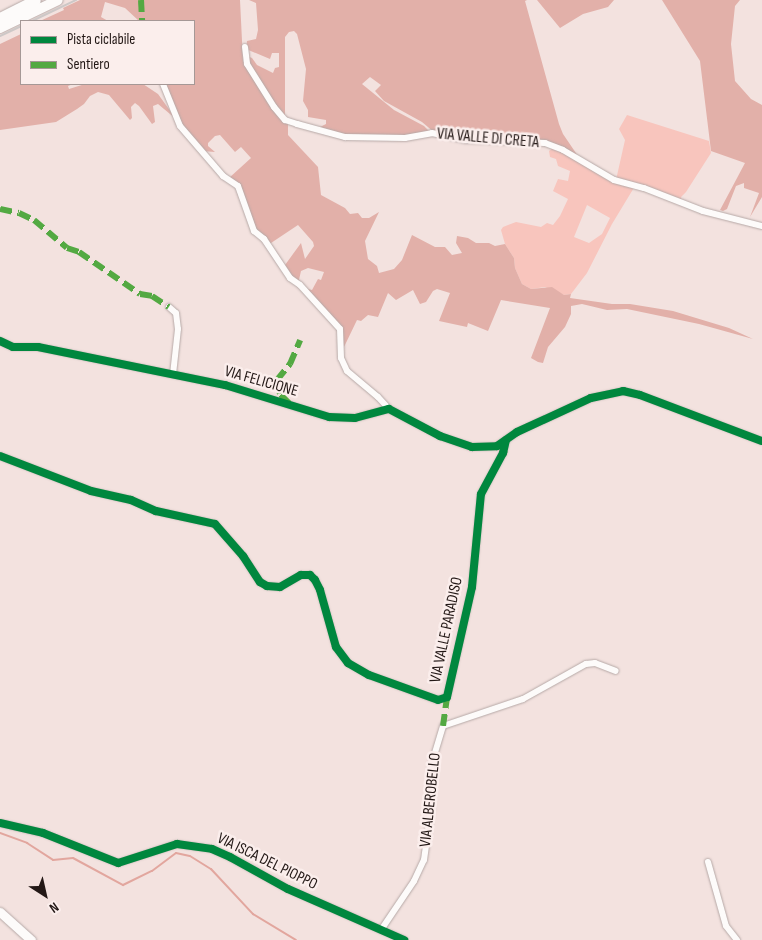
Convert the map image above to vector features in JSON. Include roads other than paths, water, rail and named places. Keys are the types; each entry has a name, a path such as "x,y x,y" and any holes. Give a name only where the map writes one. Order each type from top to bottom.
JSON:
{"highway":[{"path":"0,10 19,0"},
{"path":"0,18 35,0"}],"main road":[{"path":"0,28 58,0"}],"street":[{"name":"VIA VALLE DI CRETA","path":"245,47 247,64 274,107 285,120 345,137 405,138 432,133 466,140 545,143 563,150 614,180 644,188 703,211 762,226"},
{"path":"163,85 180,126 223,176 238,186 254,231 264,239 290,278 300,285 340,329 341,358 347,371 378,397 389,410 440,436 472,447 497,446 517,432 591,398 623,391 640,395 762,441"},
{"path":"169,307 176,313 178,329 173,374"},
{"name":"VIA FELICIONE","path":"0,341 13,347 38,347 225,385 329,417 355,418 389,410"},
{"name":"VIA VALLE PARADISO","path":"0,456 91,491 131,500 156,511 215,524 243,556 260,582 267,586 280,587 301,575 310,575 318,584 336,647 348,663 369,675 438,700 447,697 472,587 482,494 503,453 506,440"},
{"name":"VIA ALBEROBELLO","path":"381,930 414,881 424,860 431,810 432,766 442,726 522,699 586,664 596,663 616,671"},
{"name":"VIA ISCA DEL PIOPPO","path":"0,824 43,833 118,863 176,844 212,849 230,856 288,889 404,940"},
{"path":"708,862 726,926 737,940"},
{"path":"0,912 31,940"}],"waterway":[{"path":"0,833 27,843 53,860 73,858 123,885 152,871 176,853 190,856 211,869 253,914 296,940"}],"railway":[{"path":"34,20 76,0"},
{"path":"0,36 20,26"}]}
